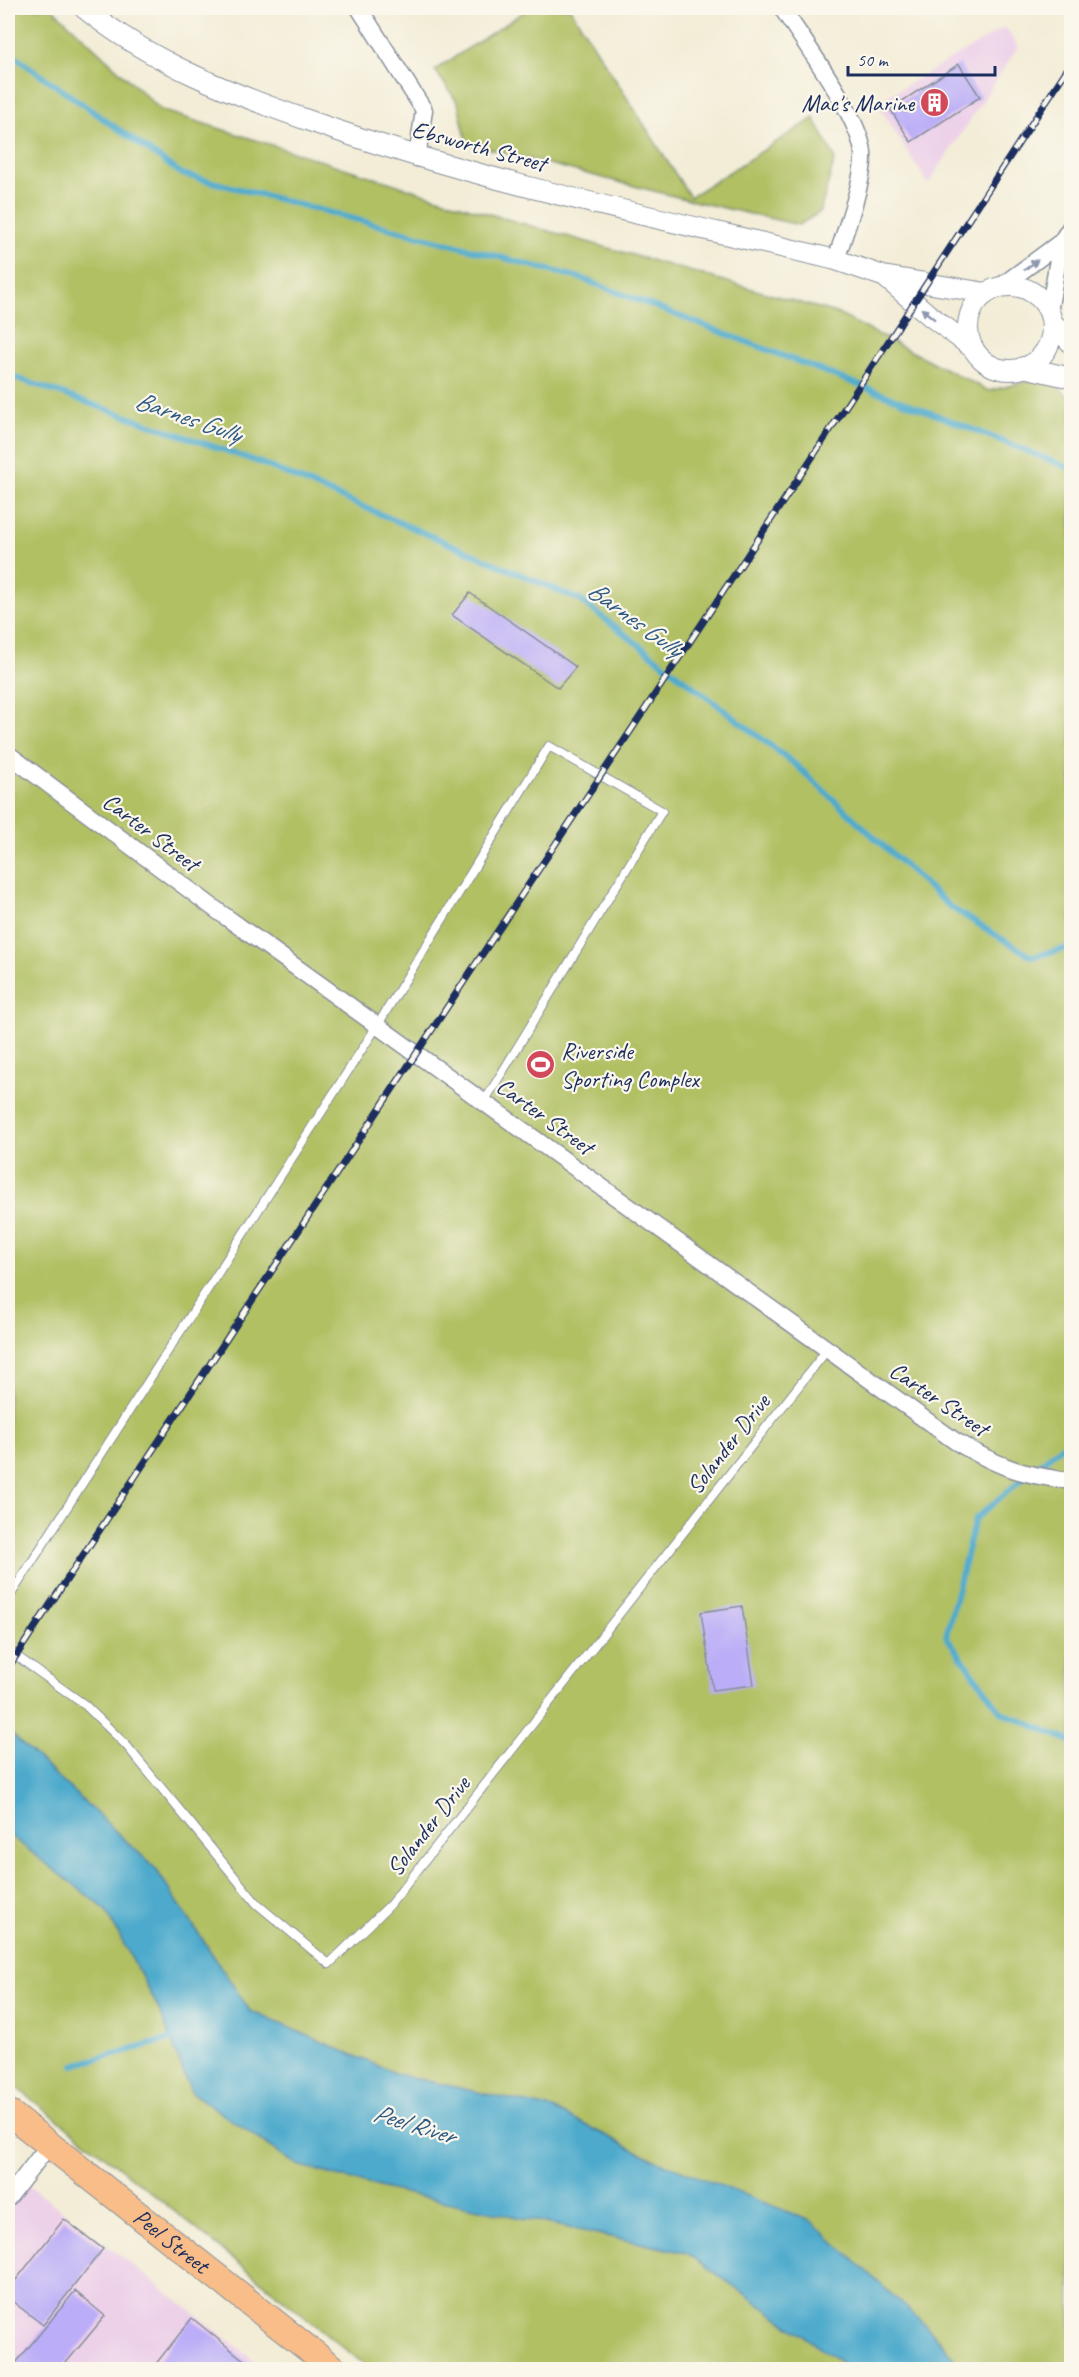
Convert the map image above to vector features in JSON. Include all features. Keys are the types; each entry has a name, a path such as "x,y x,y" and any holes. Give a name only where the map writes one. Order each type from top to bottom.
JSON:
{"main road":[{"name":"Peel Street","path":"8,2112 335,2370"}],"street":[{"name":"Ebsworth Street","path":"84,8 139,48 212,84 289,114 417,158 836,260 884,276 993,290"},
{"path":"358,8 424,110 417,158"},
{"path":"782,8 841,100 860,137 863,153 862,172 836,260"},
{"path":"1023,368 1042,355 1052,334 1050,317 1061,242 1071,225"},
{"path":"1061,242 977,302 968,325 969,338 974,349 983,360 995,367 1023,368 1071,378"},
{"name":"Ebsworth Street","path":"884,276 929,315 974,349"},
{"path":"993,290 1012,286 1024,288 1035,294 1043,302 1050,317 1071,344"},
{"name":"Carter Street","path":"10,760 955,1441 1011,1470 1039,1477 1071,1481"},
{"path":"8,2198 49,2145"}],"lane":[{"path":"8,1599 377,1026 549,746 662,811 484,1102"},
{"name":"Solander Drive","path":"8,1650 85,1705 126,1745 257,1904 329,1964 390,1905 827,1350"}],"shaded area":[{"path":"1005,27 1018,47 928,184 877,103"},
{"path":"8,2169 266,2369 8,2369"}],"green space":[{"name":"Riverside Sporting Complex","path":"8,8 52,8 161,110 486,213 836,313 989,391 1047,376 1071,399 1071,2369 964,2369 922,2322 653,2159 553,2109 397,2074 250,2011 155,1868 8,1731"},
{"path":"530,8 570,8 690,197 814,118 835,158 820,212 799,225 689,200 467,143 458,103 435,70"},
{"path":"8,1834 105,1909 159,2009 191,2092 297,2165 395,2191 687,2253 851,2369 370,2369 133,2178 8,2081"}],"water":[{"name":"Peel River","path":"8,1731 155,1868 250,2011 397,2074 553,2109 653,2159 811,2221 922,2322 964,2369 851,2369 687,2253 395,2191 297,2165 191,2092 159,2009 105,1909 8,1834"}],"building":[{"name":"Mac's Marine","path":"959,64 980,97 911,142 890,109"},
{"path":"470,593 576,667 558,688 452,615"},
{"path":"742,1606 754,1685 713,1690 701,1612"},
{"path":"64,2219 103,2249 43,2325 8,2298 8,2290"},
{"path":"75,2291 105,2316 60,2370 10,2370"},
{"path":"192,2318 256,2370 151,2370"}],"waterway":[{"path":"8,52 182,174 580,278 1072,469"},
{"name":"Barnes Gully","path":"8,375 261,463 580,600 796,765 950,907 1032,957 1072,947"},
{"name":"Barnes Gully","path":"1072,1442 1064,1444 975,1519 946,1636 1001,1712 1072,1742"},
{"path":"74,2065 178,2037"}],"railway":[{"path":"8,1668 792,488 1072,62"}],"place":[{"name":"Mac's Marine","path":"935,103"},
{"name":"Riverside Sporting Complex","path":"540,1065"}]}
